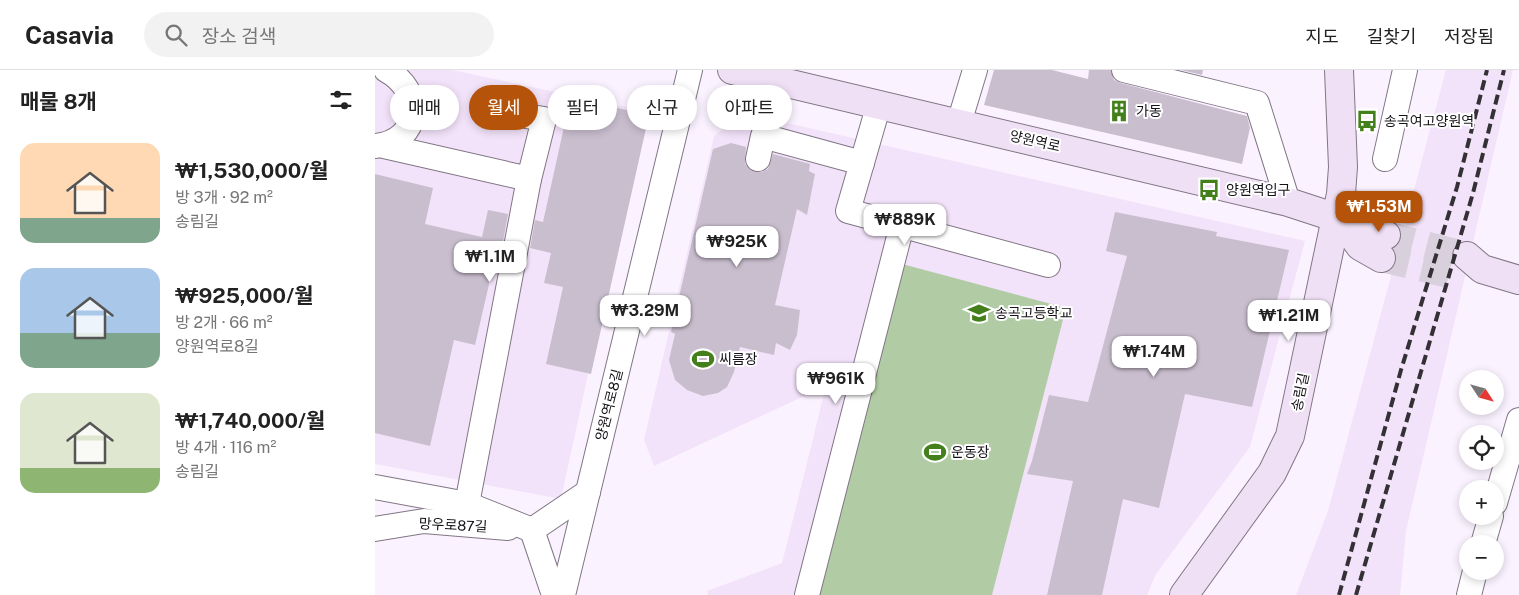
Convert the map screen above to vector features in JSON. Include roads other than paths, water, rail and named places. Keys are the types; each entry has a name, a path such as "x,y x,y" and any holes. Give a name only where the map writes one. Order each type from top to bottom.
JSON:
{"street":[{"path":"379,146 395,140 404,132 410,121 413,109 411,96 406,85 397,76 386,70"},
{"name":"양원역로8길","path":"563,595 690,70"},
{"name":"양원역로","path":"732,70 1288,202 1345,227"},
{"path":"959,123 975,70"},
{"path":"1124,70 1257,103 1288,202"},
{"name":"송림길","path":"1184,595 1272,473 1290,436 1345,227 1339,70"},
{"path":"1385,159 1405,70"},
{"path":"879,104 861,162 849,211 1049,265"},
{"path":"467,504 529,178 544,119 538,118"},
{"path":"758,159 763,136 861,162"},
{"path":"379,146 529,178"},
{"path":"807,595 902,225"},
{"path":"1345,227 1363,248 1383,247"},
{"path":"1470,268 1519,280"},
{"path":"1502,480 1519,420"},
{"path":"375,487 467,504 532,530 555,595"},
{"path":"532,530 588,492"},
{"name":"망우로87길","path":"375,529 424,521 532,530"},
{"path":"1469,595 1473,580"}],"tunnel":[{"path":"1386,235 1467,256"},
{"path":"1381,258 1461,277"}],"railway":[{"path":"1339,595 1401,370 1457,187 1487,70"},
{"path":"1356,595 1473,193 1504,70"}],"place":[{"name":"가동","path":"1119,111"},
{"name":"송곡여고양원역","path":"1367,121"},
{"name":"양원역입구","path":"1209,190"},
{"name":"송곡고등학교","path":"979,313"},
{"name":"씨름장","path":"703,359"},
{"name":"운동장","path":"935,452"}]}
